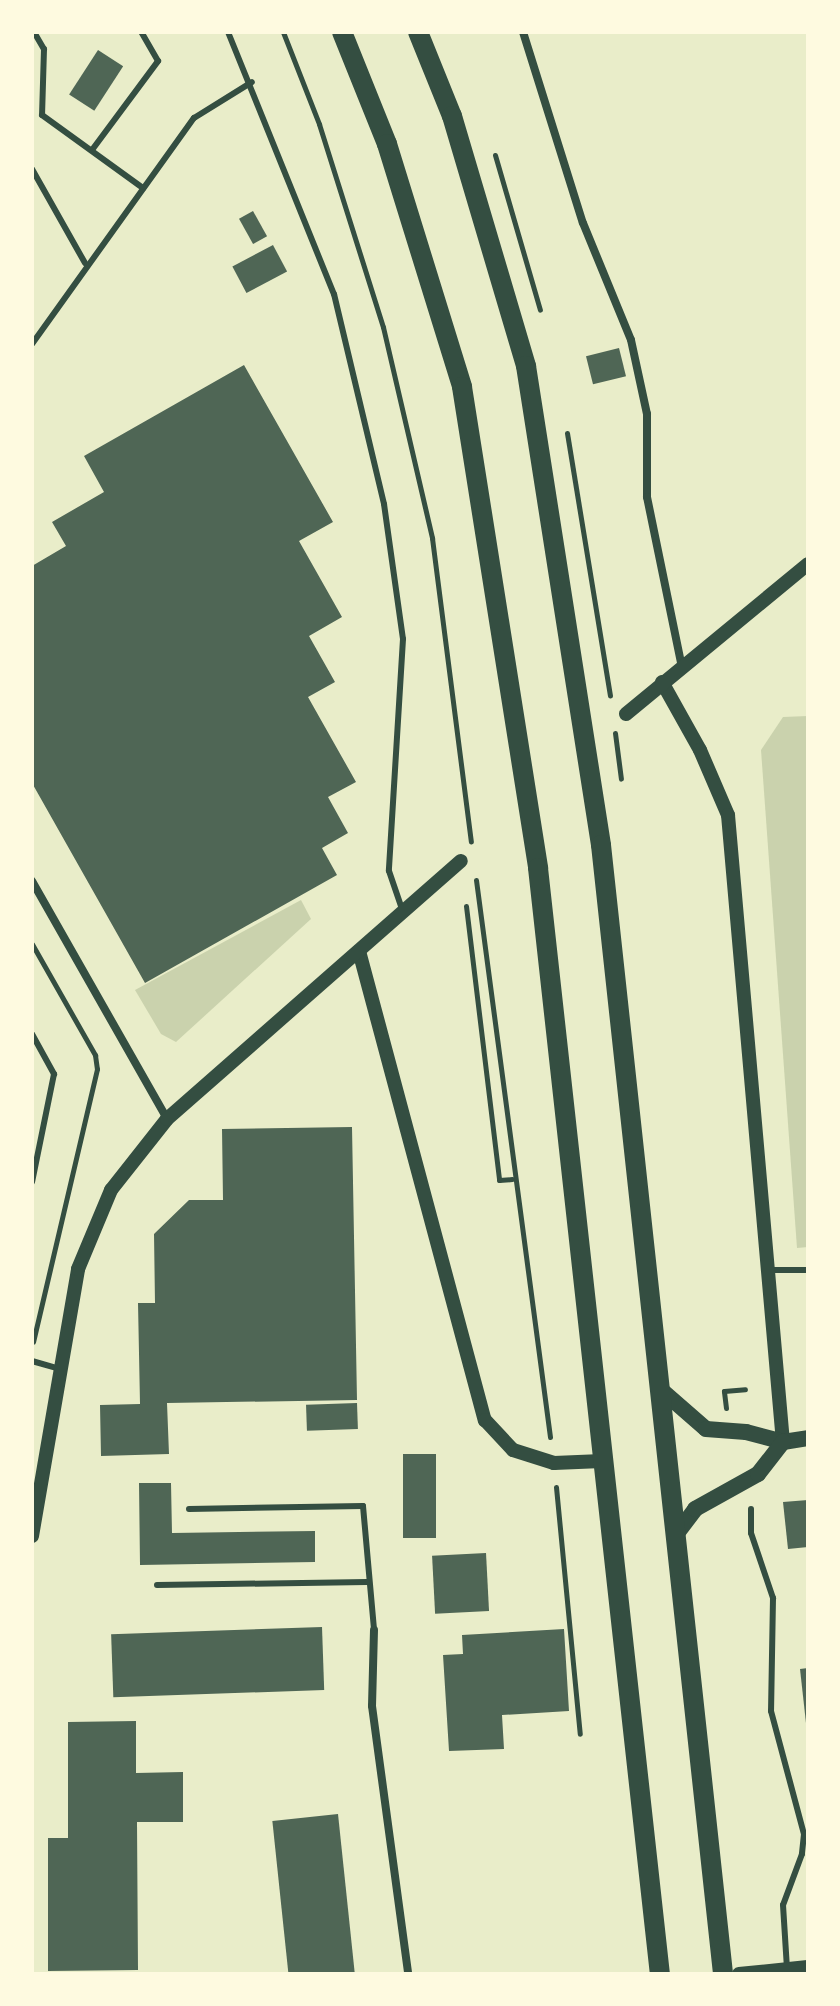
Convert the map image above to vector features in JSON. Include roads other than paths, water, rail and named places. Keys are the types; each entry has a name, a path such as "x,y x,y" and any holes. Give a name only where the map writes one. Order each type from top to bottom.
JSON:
{"main road":[{"path":"342,32 387,144 462,387 538,868 660,1974"},
{"path":"418,32 452,116 526,366 601,845 723,1974"},
{"path":"659,1388 706,1429 746,1432 783,1442 808,1438"},
{"path":"675,1536 704,1502 758,1474 783,1442"}],"street":[{"path":"523,32 583,223 631,340 647,414 647,497 682,668"},
{"path":"626,714 808,564"},
{"path":"662,682 700,750 728,815 783,1442"},
{"path":"32,1536 57,1368 78,1269 111,1190 167,1119 461,861"},
{"path":"32,881 167,1119"},
{"path":"359,951 485,1420 513,1450 554,1463 602,1461"},
{"path":"374,1630 372,1706 408,1974"},
{"path":"739,1974 808,1967"}],"lane":[{"path":"34,32 44,49 42,115 143,188"},
{"path":"92,150 158,61 141,32"},
{"path":"228,32 252,82 334,294 384,504 403,639 389,871 403,912"},
{"path":"33,341 85,263 194,118 252,82"},
{"path":"32,169 85,263"},
{"path":"32,1034 54,1074 32,1182"},
{"path":"767,1270 808,1270"},
{"path":"32,1361 57,1368"},
{"path":"189,1509 363,1506 367,1582 374,1630"},
{"path":"751,1509 751,1533 773,1598 771,1711 804,1834 802,1854 783,1905 787,1969"},
{"path":"157,1585 367,1582"}]}
